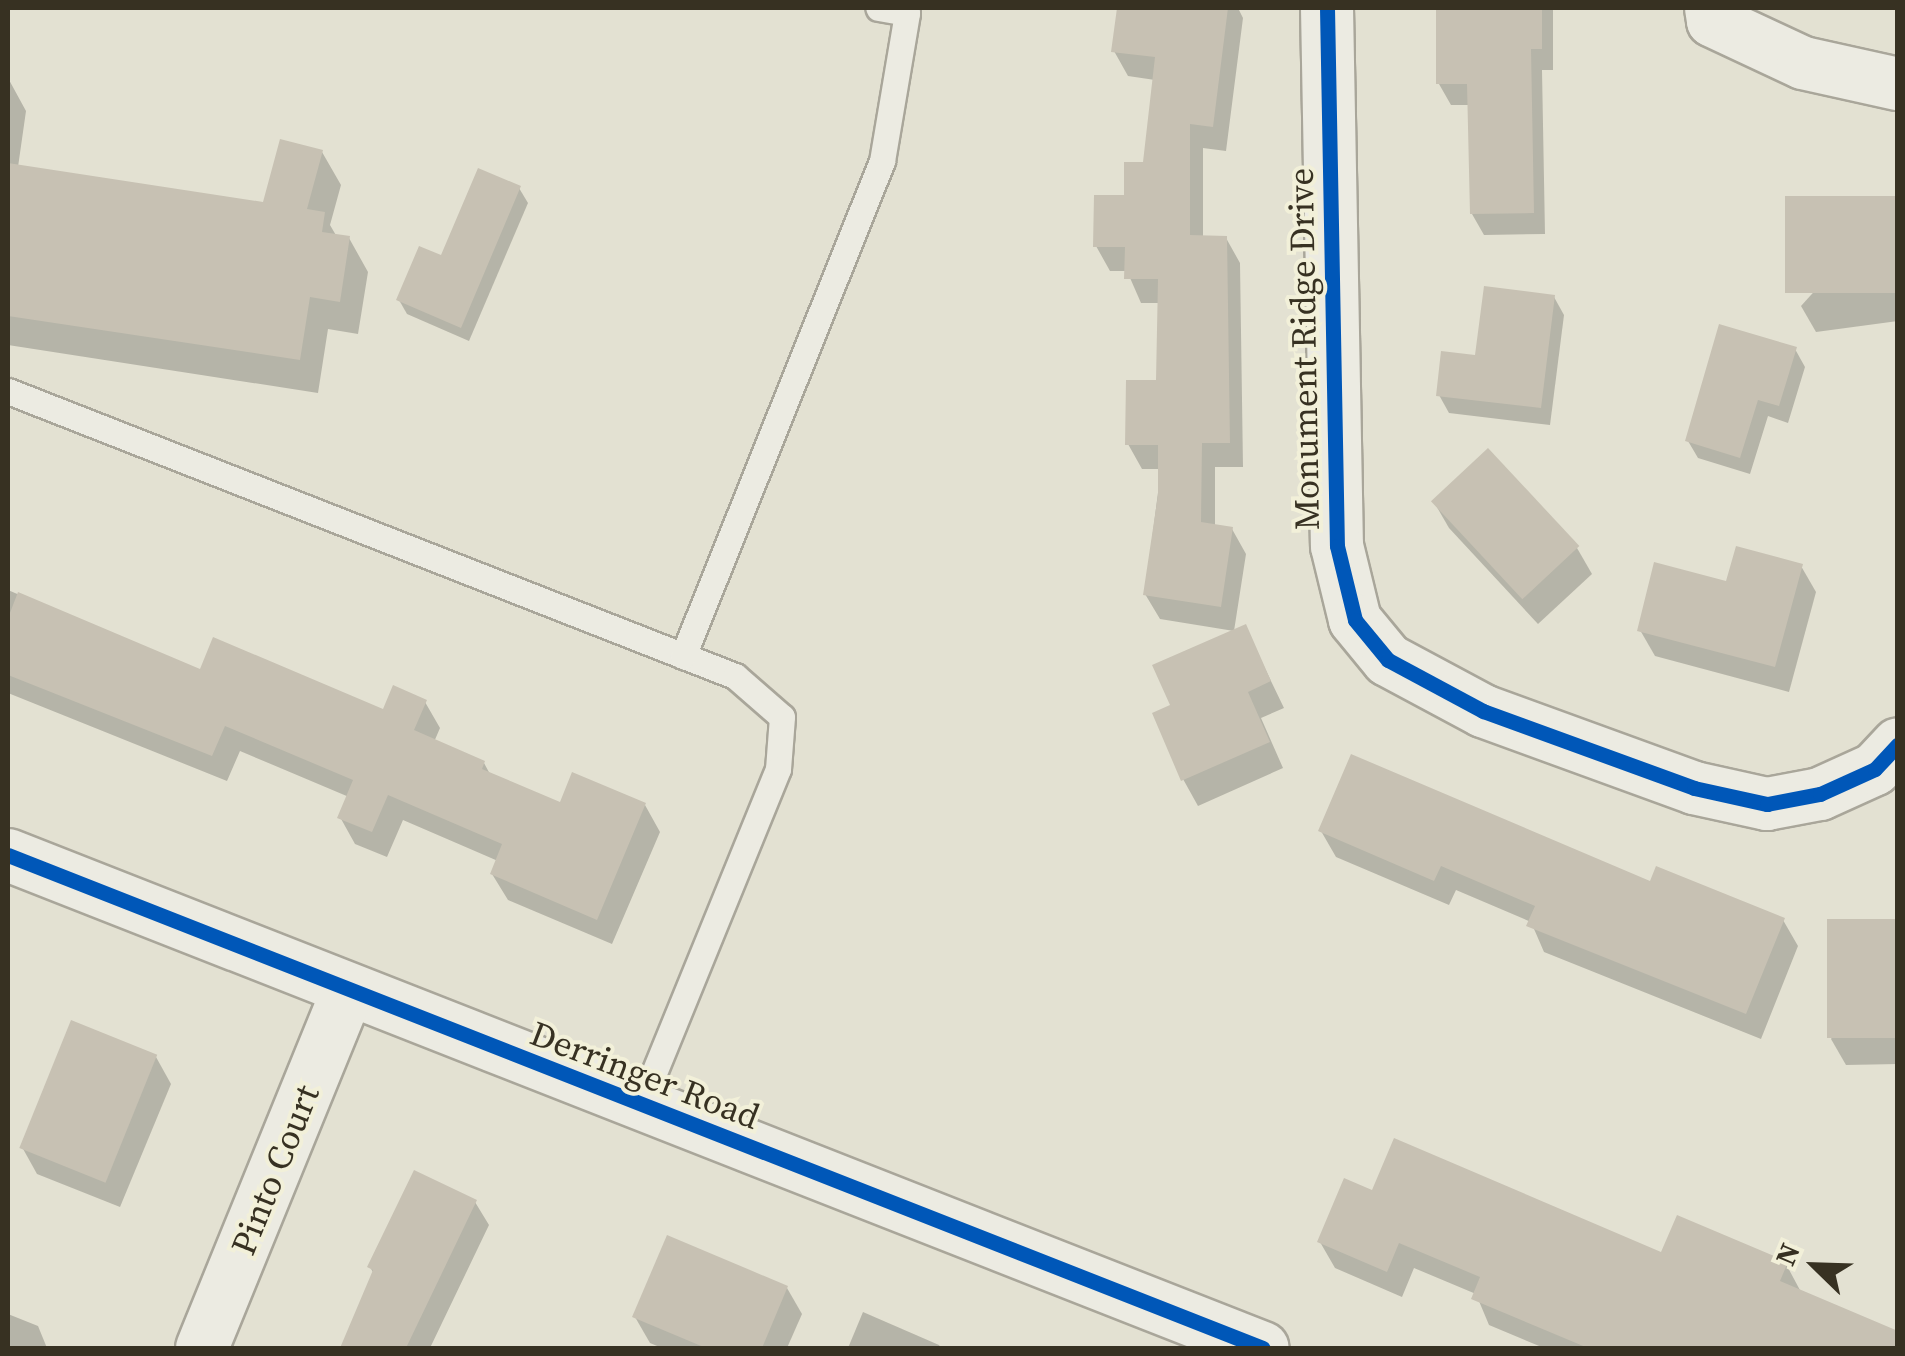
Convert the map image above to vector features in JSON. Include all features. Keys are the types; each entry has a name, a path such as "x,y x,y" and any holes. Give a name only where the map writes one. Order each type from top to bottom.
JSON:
{"street":[{"name":"Monument Ridge Drive","path":"1327,8 1337,546 1354,620 1388,660 1483,711 1694,788 1767,804 1820,794 1875,769 1898,744"},
{"path":"1711,8 1713,20 1804,64 1898,84"},
{"name":"Derringer Road","path":"8,855 1263,1348"},
{"name":"Pinto Court","path":"202,1348 348,991"}],"lane":[{"path":"682,656 882,161 907,12 878,8"},
{"path":"8,391 734,676 782,717 778,769 641,1105"}],"building":[{"path":"1117,8 1228,8 1213,127 1190,124 1190,235 1227,236 1230,443 1202,443 1201,522 1233,527 1221,607 1143,595 1158,495 1158,445 1125,445 1126,380 1156,380 1158,279 1124,279 1125,247 1093,247 1094,195 1124,195 1124,162 1143,162 1155,57 1111,52"},
{"path":"1436,8 1542,8 1542,49 1531,49 1534,213 1470,214 1467,84 1436,84"},
{"path":"280,139 323,150 307,209 325,212 322,232 350,236 340,302 310,297 300,360 8,316 8,163 263,202"},
{"path":"478,168 521,186 461,328 396,300 419,246 441,255"},
{"path":"1785,196 1898,196 1898,293 1785,293"},
{"path":"1484,286 1555,295 1541,408 1436,396 1441,351 1475,355"},
{"path":"1719,324 1797,347 1779,406 1758,400 1740,458 1685,441"},
{"path":"1488,448 1579,546 1522,599 1431,501"},
{"path":"1736,546 1803,564 1775,667 1637,631 1654,562 1726,581"},
{"path":"18,592 200,669 213,637 383,709 393,685 427,700 414,730 485,761 482,769 560,802 572,772 646,803 597,920 490,874 502,844 388,795 372,832 337,818 353,780 225,726 212,756 8,675 8,618"},
{"path":"1246,624 1271,681 1248,692 1270,742 1181,781 1152,713 1170,705 1152,665"},
{"path":"1351,754 1650,881 1656,866 1785,918 1746,1014 1526,926 1535,906 1441,866 1434,881 1318,831"},
{"path":"1827,919 1898,919 1898,1038 1827,1038"},
{"path":"71,1020 157,1055 106,1183 19,1148"},
{"path":"1394,1138 1661,1252 1677,1215 1788,1262 1780,1281 1898,1331 1898,1348 1588,1348 1471,1299 1480,1277 1399,1243 1387,1272 1317,1242 1344,1178 1372,1190"},
{"path":"414,1170 477,1200 406,1348 340,1348 373,1270 367,1267"},
{"path":"667,1235 788,1286 762,1348 706,1348 632,1317"}],"cycle path":[{"path":"1327,8 1337,546 1355,620 1388,660 1483,711 1694,788 1767,804 1820,794 1875,769 1898,744"},
{"path":"8,855 1263,1348"}]}
